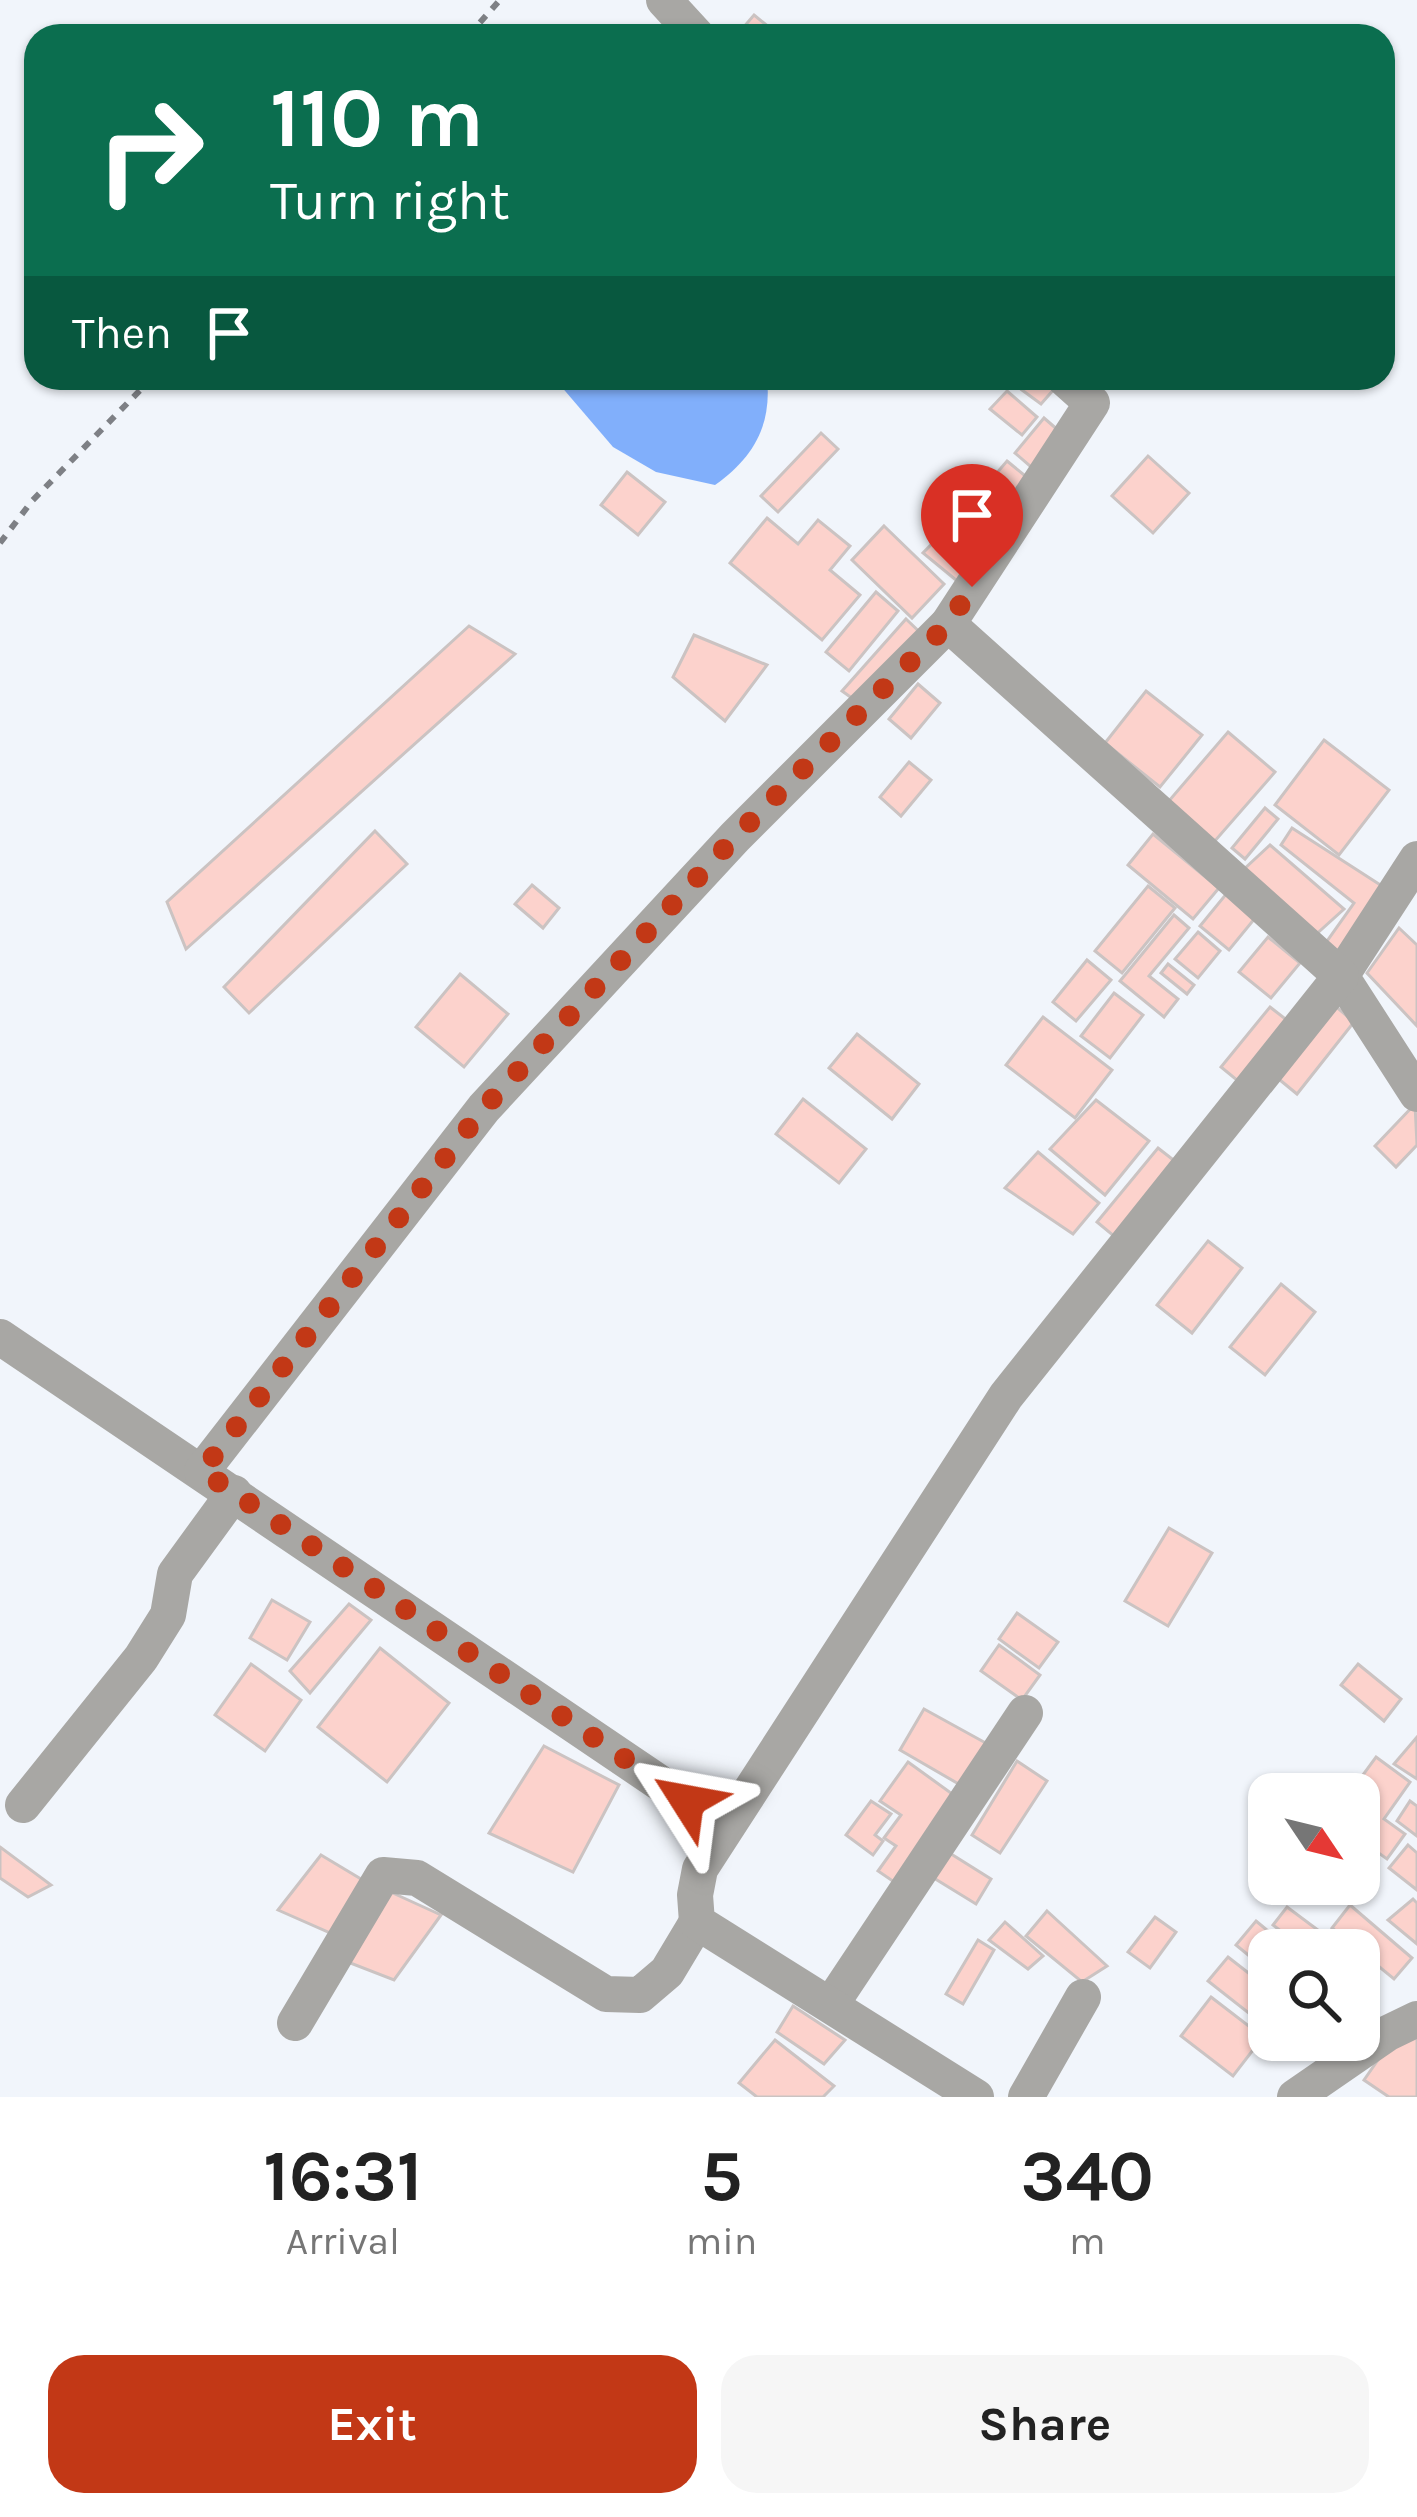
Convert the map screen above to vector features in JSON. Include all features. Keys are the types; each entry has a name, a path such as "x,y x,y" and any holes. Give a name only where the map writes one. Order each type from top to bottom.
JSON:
{"street":[{"path":"664,0 686,24"},
{"path":"202,1471 484,1108 735,837 948,624 1092,403 1077,390"},
{"path":"948,624 1341,976 1417,1094"},
{"path":"295,2023 383,1875 417,1878 606,1994 640,1995 667,1972 697,1922 700,1869 724,1827 1006,1396 1341,976 1417,860"},
{"path":"0,1337 724,1827"},
{"path":"23,1804 141,1658 169,1615 175,1574 234,1492"},
{"path":"832,2003 1025,1713"},
{"path":"697,1922 976,2097"},
{"path":"1026,2097 1083,1997"},
{"path":"1295,2097 1388,2033 1417,2019"}],"path":[{"path":"479,24 500,0"},
{"path":"0,543 32,501 140,390"}],"water":[{"path":"564,390 768,390 757,439 740,464 715,485 656,472 613,447"}],"building":[{"path":"1022,390 1053,390 1041,404"},
{"path":"1007,391 1037,417 1022,435 990,409"},
{"path":"1044,418 1066,437 1037,472 1015,453"},
{"path":"821,433 838,449 778,512 761,496"},
{"path":"1148,456 1189,493 1153,533 1112,496"},
{"path":"1007,461 1029,479 999,514 977,496"},
{"path":"627,472 665,502 638,535 601,505"},
{"path":"976,499 1004,528 962,585 923,553"},
{"path":"767,518 798,544 818,520 850,546 830,570 860,595 822,640 730,563"},
{"path":"884,526 944,584 912,618 852,560"},
{"path":"876,592 898,611 849,671 826,652"},
{"path":"906,619 928,640 863,706 842,691"},
{"path":"469,626 515,654 186,949 167,902"},
{"path":"694,635 767,665 725,721 673,677"},
{"path":"918,684 940,703 911,738 889,719"},
{"path":"1146,691 1202,735 1160,787 1105,743"},
{"path":"1228,732 1275,772 1214,842 1168,802"},
{"path":"1324,740 1389,790 1339,855 1275,805"},
{"path":"909,762 931,780 901,816 880,797"},
{"path":"1265,808 1278,819 1245,859 1232,848"},
{"path":"1292,828 1382,886 1345,954 1325,944 1354,903 1281,845"},
{"path":"375,831 407,864 249,1013 224,987"},
{"path":"1153,834 1219,888 1193,919 1128,865"},
{"path":"1270,845 1344,909 1312,938 1242,871"},
{"path":"532,885 559,908 543,928 515,904"},
{"path":"1148,886 1175,908 1122,973 1095,951"},
{"path":"1227,893 1256,917 1229,950 1200,926"},
{"path":"1174,915 1189,928 1149,976 1178,999 1164,1017 1120,981"},
{"path":"1399,928 1417,945 1417,1026 1367,973"},
{"path":"1198,932 1220,951 1198,978 1175,959"},
{"path":"1268,937 1300,963 1271,998 1239,972"},
{"path":"1087,960 1111,980 1076,1021 1053,1002"},
{"path":"1168,964 1194,985 1187,994 1161,973"},
{"path":"460,974 508,1014 464,1067 416,1027"},
{"path":"1114,993 1143,1015 1110,1058 1081,1036"},
{"path":"1333,1004 1354,1022 1297,1094 1275,1076"},
{"path":"1270,1007 1288,1021 1238,1081 1221,1067"},
{"path":"1043,1017 1112,1070 1075,1118 1006,1065"},
{"path":"857,1034 919,1084 892,1119 829,1068"},
{"path":"803,1099 866,1149 839,1183 776,1134"},
{"path":"1096,1100 1149,1141 1105,1195 1050,1149"},
{"path":"1415,1104 1417,1145 1396,1167 1375,1146"},
{"path":"1158,1148 1176,1162 1115,1237 1097,1222"},
{"path":"1038,1152 1099,1203 1073,1234 1005,1188"},
{"path":"1208,1241 1242,1268 1192,1333 1157,1305"},
{"path":"1281,1284 1315,1312 1265,1375 1230,1347"},
{"path":"1169,1528 1212,1553 1168,1626 1125,1601"},
{"path":"272,1600 310,1622 287,1660 250,1638"},
{"path":"349,1604 371,1620 310,1693 290,1671"},
{"path":"1017,1613 1058,1642 1039,1668 999,1639"},
{"path":"999,1645 1040,1675 1022,1700 981,1671"},
{"path":"380,1648 449,1703 387,1782 318,1727"},
{"path":"251,1664 301,1700 265,1751 215,1715"},
{"path":"1358,1664 1401,1699 1384,1721 1341,1685"},
{"path":"924,1709 993,1747 969,1790 900,1750"},
{"path":"1417,1737 1417,1779 1394,1764"},
{"path":"544,1746 619,1785 573,1872 489,1833"},
{"path":"1376,1757 1410,1782 1384,1819 1405,1834 1387,1859 1380,1854 1380,1773 1364,1773"},
{"path":"1017,1761 1047,1781 1000,1853 972,1835"},
{"path":"908,1762 962,1801 900,1886 878,1871 896,1846 884,1838 901,1815 880,1801"},
{"path":"871,1801 891,1814 875,1835 883,1841 873,1855 846,1835"},
{"path":"1410,1801 1417,1806 1417,1836 1397,1821"},
{"path":"1408,1845 1417,1853 1417,1890 1389,1868"},
{"path":"0,1847 51,1885 28,1897 0,1878"},
{"path":"940,1847 991,1879 976,1904 924,1872"},
{"path":"321,1855 366,1882 335,1935 278,1910"},
{"path":"384,1889 441,1915 394,1980 340,1959"},
{"path":"1413,1899 1417,1903 1417,1944 1388,1920"},
{"path":"1350,1905 1378,1929 1333,1929"},
{"path":"1287,1907 1317,1929 1278,1929 1273,1925"},
{"path":"1047,1911 1107,1966 1082,1982 1026,1936"},
{"path":"1155,1917 1176,1932 1150,1968 1128,1952"},
{"path":"1005,1922 1043,1956 1028,1969 989,1940"},
{"path":"1248,1931 1248,1955 1236,1945"},
{"path":"1380,1931 1412,1958 1394,1979 1380,1967"},
{"path":"978,1940 994,1950 963,2004 946,1994"},
{"path":"1228,1957 1248,1973 1248,2012 1208,1981"},
{"path":"1211,1997 1248,2025 1248,2056 1233,2076 1181,2036"},
{"path":"793,2006 845,2040 824,2064 777,2032"},
{"path":"1417,2037 1417,2097 1389,2097 1364,2080 1387,2047"},
{"path":"775,2040 834,2086 823,2097 757,2097 739,2083"}],"route":[{"path":"687,1801 202,1471 484,1108 735,837 948,624 972,587"}]}
